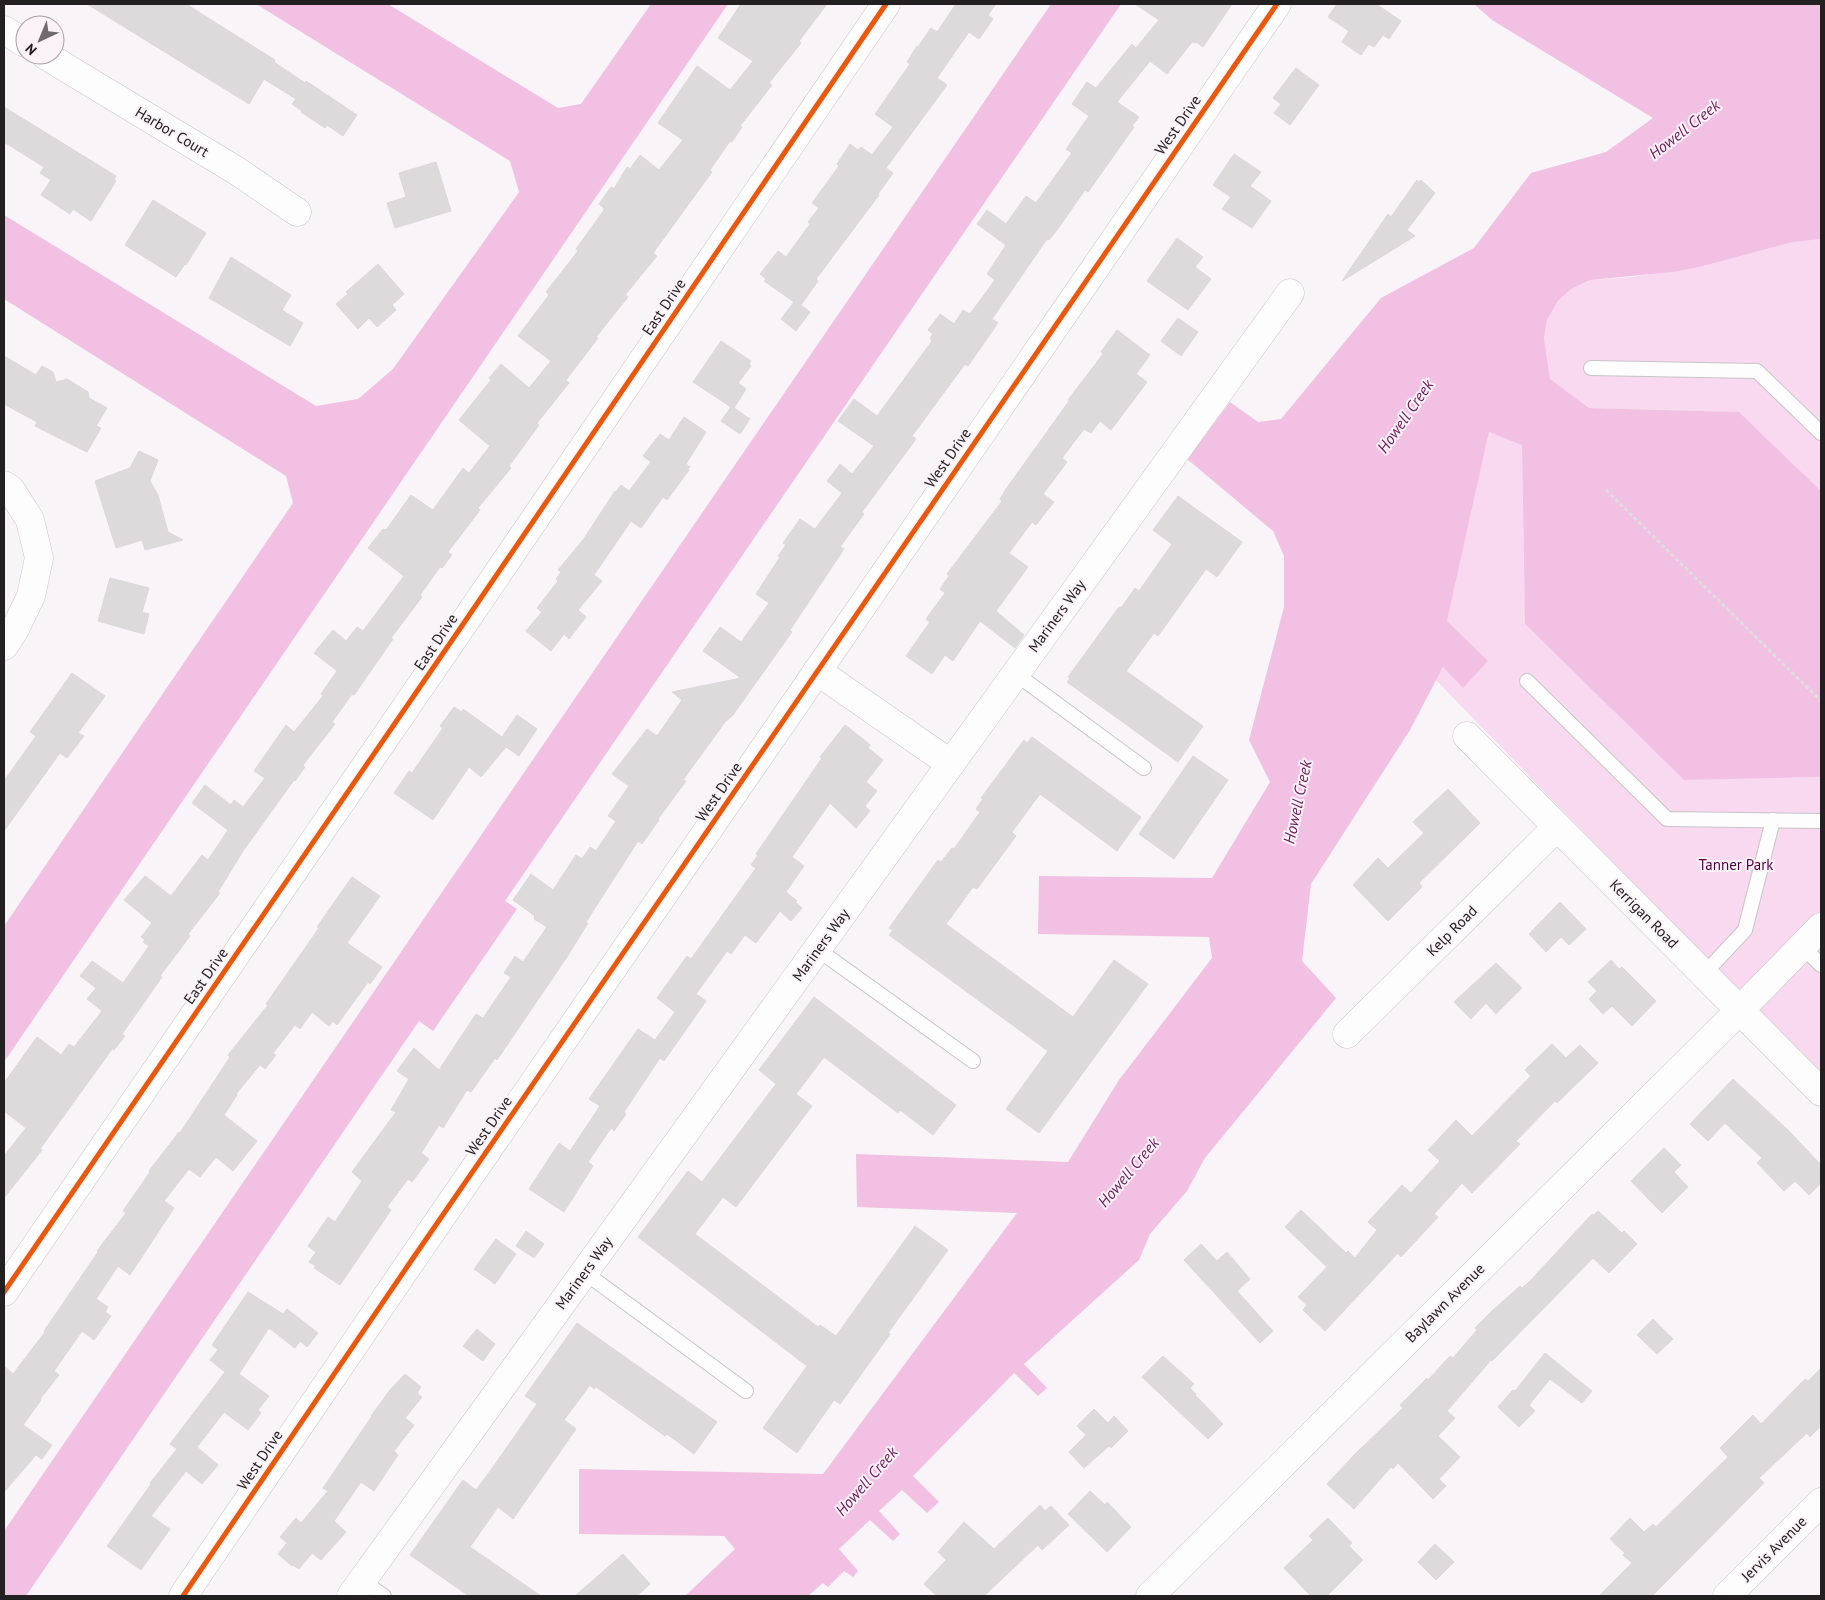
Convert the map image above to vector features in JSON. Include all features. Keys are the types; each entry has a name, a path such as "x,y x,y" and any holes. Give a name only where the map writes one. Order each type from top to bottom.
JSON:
{"street":[{"name":"East Drive","path":"4,1292 886,4"},
{"name":"West Drive","path":"183,1596 409,1264 1277,4"},
{"path":"4,30 15,37"},
{"name":"Harbor Court","path":"62,65 237,171 297,212"},
{"name":"Mariners Way","path":"366,1591 584,1272 1290,293"},
{"path":"4,485 11,490 30,520 39,558 30,596 14,631 4,646"},
{"path":"817,671 951,764"},
{"name":"Kerrigan Road","path":"1467,736 1821,1092"},
{"name":"Kelp Road","path":"1347,1034 1557,827"},
{"path":"1740,1010 1821,927"},
{"name":"Baylawn Avenue","path":"1150,1596 1740,1010"},
{"name":"Jervis Avenue","path":"1727,1596 1821,1502"}],"lane":[{"path":"1591,368 1758,371 1821,433"},
{"path":"1016,674 1144,768"},
{"path":"1527,681 1667,820 1821,821"},
{"path":"1704,974 1745,930 1773,820"},
{"path":"1802,946 1821,965"},
{"path":"818,949 973,1061"},
{"path":"584,1272 746,1390"}],"path":[{"path":"1606,490 1821,701"}],"green space":[{"path":"1821,201 1821,491 1739,412 1589,408 1550,379 1544,338 1547,320 1558,301 1571,289 1590,280 1632,277 1699,267"},
{"name":"Tanner Park","path":"1489,432 1522,444 1525,624 1684,780 1821,777 1821,1073 1732,985 1436,680 1443,667 1447,621"}],"water":[{"path":"256,4 388,4 558,108 581,104 651,4 728,4 4,1062 4,926 293,503 286,476 4,299 4,215 316,406 358,399 393,369 519,192 510,161"},
{"path":"1051,4 1121,4 505,901 517,909 433,1031 419,1021 26,1596 4,1596 4,1531"},
{"name":"Howell Creek","path":"1474,4 1821,4 1821,239 1792,242 1699,267 1673,272 1590,280 1571,289 1558,301 1547,320 1544,338 1550,379 1589,408 1739,412 1821,491 1821,777 1684,780 1525,624 1522,445 1489,432 1447,621 1488,661 1463,688 1443,667 1410,730 1311,884 1302,961 1336,998 1205,1158 1187,1191 1150,1234 1139,1260 1024,1364 1047,1388 1038,1396 1014,1373 913,1476 939,1502 927,1513 902,1490 879,1511 900,1534 893,1541 870,1520 839,1549 858,1571 853,1577 844,1571 828,1587 823,1583 808,1596 685,1596 735,1549 724,1536 579,1534 579,1469 823,1474 1017,1213 857,1207 856,1154 1068,1162 1119,1080 1212,958 1209,937 1038,934 1039,876 1212,878 1270,782 1249,740 1284,607 1284,556 1273,531 1187,459 1230,402 1258,422 1281,419 1381,298 1474,248 1531,173 1606,152 1653,118 1492,20"}],"building":[{"path":"87,4 186,4 357,115 343,136 327,125 325,128 301,112 292,104 296,99 264,79 249,104"},
{"path":"741,4 827,4 799,41 801,43 769,83 772,85 740,126 742,127 732,142 730,141 710,170 712,172 653,253 657,256 625,295 628,297 596,337 598,338 566,380 569,383 537,423 539,425 509,466 511,468 478,508 480,510 448,552 452,555 442,568 440,567 420,595 422,597 391,638 393,639 354,695 352,694 332,722 335,724 303,765 305,767 243,851 218,892 220,893 188,934 190,936 160,976 162,977 122,1034 125,1036 114,1050 112,1049 40,1149 42,1150 4,1198 4,1156 26,1128 4,1111 4,1083 37,1037 61,1055 69,1044 74,1047 102,1011 87,999 96,988 80,976 92,961 123,983 149,946 143,942 145,940 141,937 152,923 124,900 145,876 171,896 202,855 208,860 228,830 192,803 205,785 231,805 234,800 243,807 265,778 254,771 286,725 294,732 323,696 321,694 337,671 314,653 333,630 346,641 357,627 363,631 404,576 368,548 383,529 386,530 411,495 433,510 463,468 469,473 490,446 459,420 491,380 489,378 501,364 529,388 551,361 518,336 549,295 546,292 578,251 576,249 604,210 599,204 611,187 614,189 627,167 630,169 640,155 659,170 683,140 658,123 697,66 730,90 753,61 718,38"},
{"path":"956,4 996,4 988,15 993,19 979,39 969,32 937,78 947,85 886,168 893,173 879,195 816,279 818,281 801,305 810,312 796,331 781,319 794,302 764,281 766,279 760,274 778,251 786,257 810,224 808,222 819,208 812,203 839,166 837,164 850,144 858,150 861,147 872,155 893,127 875,114 910,64 907,62 917,46 931,28 937,32"},
{"path":"1135,4 1232,4 1203,47 1196,42 1192,42 1167,74 1150,61 1117,102 1139,117 1132,126 1134,127 1088,192 1085,190 1057,230 1049,240 1047,239 992,319 998,323 968,366 965,364 912,436 916,439 862,512 864,514 840,547 844,549 790,630 792,632 733,715 725,722 683,780 686,781 642,844 638,841 586,922 588,923 567,957 497,1060 495,1058 471,1092 467,1090 443,1128 439,1125 421,1153 429,1159 412,1182 408,1179 387,1207 391,1210 340,1285 314,1268 316,1266 309,1262 316,1252 308,1246 328,1217 335,1222 362,1181 352,1172 396,1112 391,1110 409,1079 397,1071 414,1048 439,1070 476,1014 483,1018 511,977 504,973 515,956 523,962 547,927 534,919 535,916 513,900 531,874 553,890 576,855 582,859 590,847 596,851 616,821 608,816 629,786 612,774 647,729 657,736 682,700 672,692 741,678 703,651 720,627 741,642 769,603 756,594 780,557 778,556 786,545 783,543 800,519 815,529 842,493 827,481 840,464 852,474 874,446 838,421 854,399 877,416 932,341 930,338 933,334 928,330 940,314 954,324 963,310 970,314 995,280 987,274 1006,245 977,224 987,210 1006,224 1026,196 1036,203 1072,153 1066,149 1089,116 1072,104 1087,82 1096,88 1132,44 1136,48 1159,20"},
{"path":"1337,4 1376,4 1401,21 1389,39 1383,35 1374,47 1369,44 1361,55 1342,42 1349,31 1328,17"},
{"path":"1296,68 1319,85 1290,125 1274,113 1281,104 1273,98"},
{"path":"4,107 116,176 114,180 116,181 91,221 73,209 70,214 41,195 51,180 40,173 44,167 4,142"},
{"path":"1234,154 1261,172 1250,186 1271,201 1252,228 1222,209 1231,197 1213,185"},
{"path":"436,162 451,211 395,228 387,203 406,197 399,173"},
{"path":"1417,180 1419,182 1421,180 1435,193 1407,230 1415,236 1342,281 1388,214 1391,217"},
{"path":"153,200 206,233 186,265 176,277 125,245"},
{"path":"1177,238 1203,257 1195,267 1211,279 1188,310 1147,281"},
{"path":"231,257 291,295 282,310 303,323 290,346 209,298"},
{"path":"378,264 404,294 392,305 396,310 377,327 369,318 358,329 336,304 348,294 346,292"},
{"path":"1178,318 1198,332 1181,356 1161,341"},
{"path":"1117,330 1150,355 1136,374 1147,382 1111,430 1100,421 1091,433 1084,429 1062,458 1067,462 1043,494 1054,502 1036,525 1032,522 1009,553 1028,567 996,611 1024,635 1015,648 980,621 953,661 945,655 932,674 906,656 930,622 926,619 945,593 940,589 949,576 947,574 1002,501 1000,499 1006,489 1068,400 1103,354 1101,352"},
{"path":"721,341 751,361 749,364 751,366 738,383 746,389 734,408 750,419 740,434 721,421 731,407 693,382"},
{"path":"4,356 36,375 42,366 53,372 56,382 67,379 88,392 89,398 107,408 96,426 101,428 87,452 35,426 37,422 4,404"},
{"path":"684,417 706,432 686,464 690,467 689,470 667,500 663,497 641,528 631,521 594,575 602,581 578,610 586,617 569,639 564,634 551,651 526,631 542,612 537,608 558,581 556,579 561,572 558,570 583,540 615,491 621,485 629,491 651,462 643,456 660,434 669,440"},
{"path":"139,451 158,460 150,481 158,495 168,532 183,540 145,550 142,540 116,548 95,481 130,468"},
{"path":"1178,496 1242,542 1217,577 1206,569 1158,636 1154,633 1126,671 1203,726 1178,762 1067,682 1070,678 1068,677 1119,607 1121,608 1135,588 1139,591 1172,544 1153,530"},
{"path":"110,578 149,588 142,612 149,614 144,634 98,621"},
{"path":"72,673 105,696 78,733 84,736 67,758 60,753 4,831 4,781 36,736 30,732"},
{"path":"454,707 462,712 463,709 502,737 517,715 537,729 519,756 506,747 481,777 469,767 433,820 394,793 409,771 412,773 443,728 440,726"},
{"path":"845,725 870,745 868,748 883,760 866,782 877,791 865,806 870,811 856,828 830,803 792,857 804,866 786,892 802,908 791,921 780,911 756,943 745,935 731,954 727,951 696,994 706,1001 664,1061 660,1058 624,1112 626,1114 614,1131 611,1128 588,1162 593,1166 564,1212 529,1189 559,1143 570,1151 600,1106 589,1099 638,1029 655,1040 675,1012 657,998 687,956 691,959 756,868 751,865 758,855 756,854 822,758 820,757"},
{"path":"1032,737 1141,817 1117,851 1040,794 1012,832 1016,836 977,889 973,887 946,924 1073,1017 1114,960 1148,984 1039,1133 1006,1109 1048,1051 889,935 893,930 889,928 938,860 941,862 952,848 954,849 980,812 976,809 983,799 981,798 1024,740 1027,743"},
{"path":"1193,756 1228,780 1174,859 1139,834"},
{"path":"1448,789 1480,823 1419,883 1422,887 1388,921 1353,885 1378,858 1388,868 1424,833 1413,822"},
{"path":"352,877 380,896 347,943 382,967 370,984 368,982 337,1025 333,1021 329,1026 312,1012 300,1029 295,1025 273,1053 276,1055 265,1069 260,1065 236,1094 224,1115 257,1141 233,1171 216,1157 200,1177 189,1169 164,1201 174,1208 130,1275 118,1266 96,1299 108,1307 105,1312 111,1316 94,1340 82,1331 54,1371 59,1375 23,1425 52,1445 42,1459 36,1455 4,1492 4,1366 13,1374 45,1332 97,1251 126,1213 123,1211 149,1171 180,1133 230,1057 228,1055 268,1005 266,1004"},
{"path":"1560,902 1586,929 1569,945 1561,937 1546,952 1529,934"},
{"path":"1611,960 1619,969 1622,967 1656,1001 1632,1026 1612,1006 1603,1014 1589,999 1597,991 1588,982"},
{"path":"1496,963 1522,988 1496,1014 1486,1003 1471,1019 1454,1002"},
{"path":"814,997 956,1105 933,1135 900,1110 898,1113 824,1057 796,1094 812,1106 736,1207 723,1197 695,1234 818,1327 820,1325 836,1336 915,1226 948,1250 840,1404 834,1400 797,1453 763,1428 807,1366 638,1237 688,1171 702,1182 776,1084 759,1070"},
{"path":"1552,1044 1566,1058 1580,1045 1598,1063 1557,1103 1555,1101 1516,1141 1520,1144 1472,1193 1462,1183 1434,1214 1438,1217 1401,1257 1398,1253 1325,1331 1303,1310 1307,1305 1298,1297 1327,1267 1285,1227 1301,1210 1346,1253 1348,1251 1355,1258 1377,1230 1368,1222 1402,1185 1411,1193 1440,1161 1428,1150 1456,1120 1472,1136 1531,1076 1525,1070"},
{"path":"1733,1079 1790,1132 1821,1165 1821,1183 1809,1195 1795,1181 1784,1191 1757,1163 1762,1158 1725,1123 1708,1141 1690,1124"},
{"path":"1664,1148 1681,1165 1674,1172 1688,1187 1662,1213 1631,1181"},
{"path":"1598,1211 1622,1233 1624,1231 1637,1244 1609,1273 1593,1258 1491,1360 1447,1411 1455,1418 1438,1436 1460,1457 1439,1479 1446,1486 1433,1499 1398,1463 1393,1469 1391,1467 1354,1509 1327,1484 1403,1408 1400,1405 1427,1378 1428,1380 1450,1356 1453,1358 1477,1330 1475,1328 1520,1286 1522,1288 1530,1281 1592,1214 1594,1215"},
{"path":"526,1231 544,1244 534,1258 516,1246"},
{"path":"496,1239 516,1254 495,1284 474,1269"},
{"path":"1201,1244 1217,1261 1227,1252 1250,1279 1237,1291 1273,1331 1260,1343 1184,1260"},
{"path":"248,1292 283,1314 287,1309 318,1333 307,1347 300,1341 295,1348 269,1328 239,1374 269,1396 258,1410 261,1413 248,1430 224,1412 197,1447 218,1465 202,1484 186,1471 151,1516 170,1529 141,1570 107,1546 150,1483 177,1449 170,1444 225,1372 210,1360 218,1350 212,1345"},
{"path":"1653,1319 1673,1339 1657,1354 1637,1335"},
{"path":"577,1323 717,1422 694,1454 667,1434 665,1436 596,1387 594,1389 590,1385 564,1420 576,1429 513,1519 498,1507 470,1547 541,1596 469,1596 410,1555 463,1480 476,1490 491,1470 537,1404 525,1396"},
{"path":"477,1329 495,1344 483,1361 463,1346"},
{"path":"1545,1353 1592,1391 1582,1403 1550,1379 1529,1405 1535,1411 1519,1427 1498,1407 1513,1390 1515,1391"},
{"path":"1163,1356 1194,1384 1190,1388 1195,1395 1223,1424 1208,1439 1142,1377"},
{"path":"1821,1368 1821,1426 1810,1437 1807,1433 1759,1478 1764,1483 1652,1596 1599,1596 1632,1563 1623,1555 1625,1553 1610,1539 1630,1518 1644,1532 1653,1524 1656,1527 1728,1457 1720,1448 1753,1415 1761,1424 1805,1379 1808,1381"},
{"path":"405,1374 421,1387 417,1393 422,1397 405,1418 414,1425 394,1451 398,1455 374,1491 361,1482 334,1521 346,1532 321,1560 312,1553 299,1569 292,1566 278,1554 287,1543 280,1537 296,1518 301,1523 328,1491 323,1488 371,1416 390,1390"},
{"path":"1094,1409 1108,1423 1114,1416 1128,1431 1111,1448 1109,1446 1084,1468 1069,1452 1086,1435 1077,1426"},
{"path":"1090,1491 1105,1505 1107,1502 1131,1527 1107,1552 1068,1514"},
{"path":"1040,1505 1045,1511 1051,1506 1069,1525 1042,1550 1038,1545 984,1596 937,1596 924,1584 946,1560 938,1552 964,1522 994,1549"},
{"path":"1328,1518 1352,1543 1349,1546 1363,1560 1327,1596 1311,1596 1284,1568 1313,1540 1309,1536"},
{"path":"1435,1544 1454,1562 1436,1580 1418,1562"},
{"path":"623,1554 650,1584 637,1596 575,1596"}],"cycle path":[{"path":"4,1292 886,4"},
{"path":"183,1596 409,1264 1277,4"}]}
